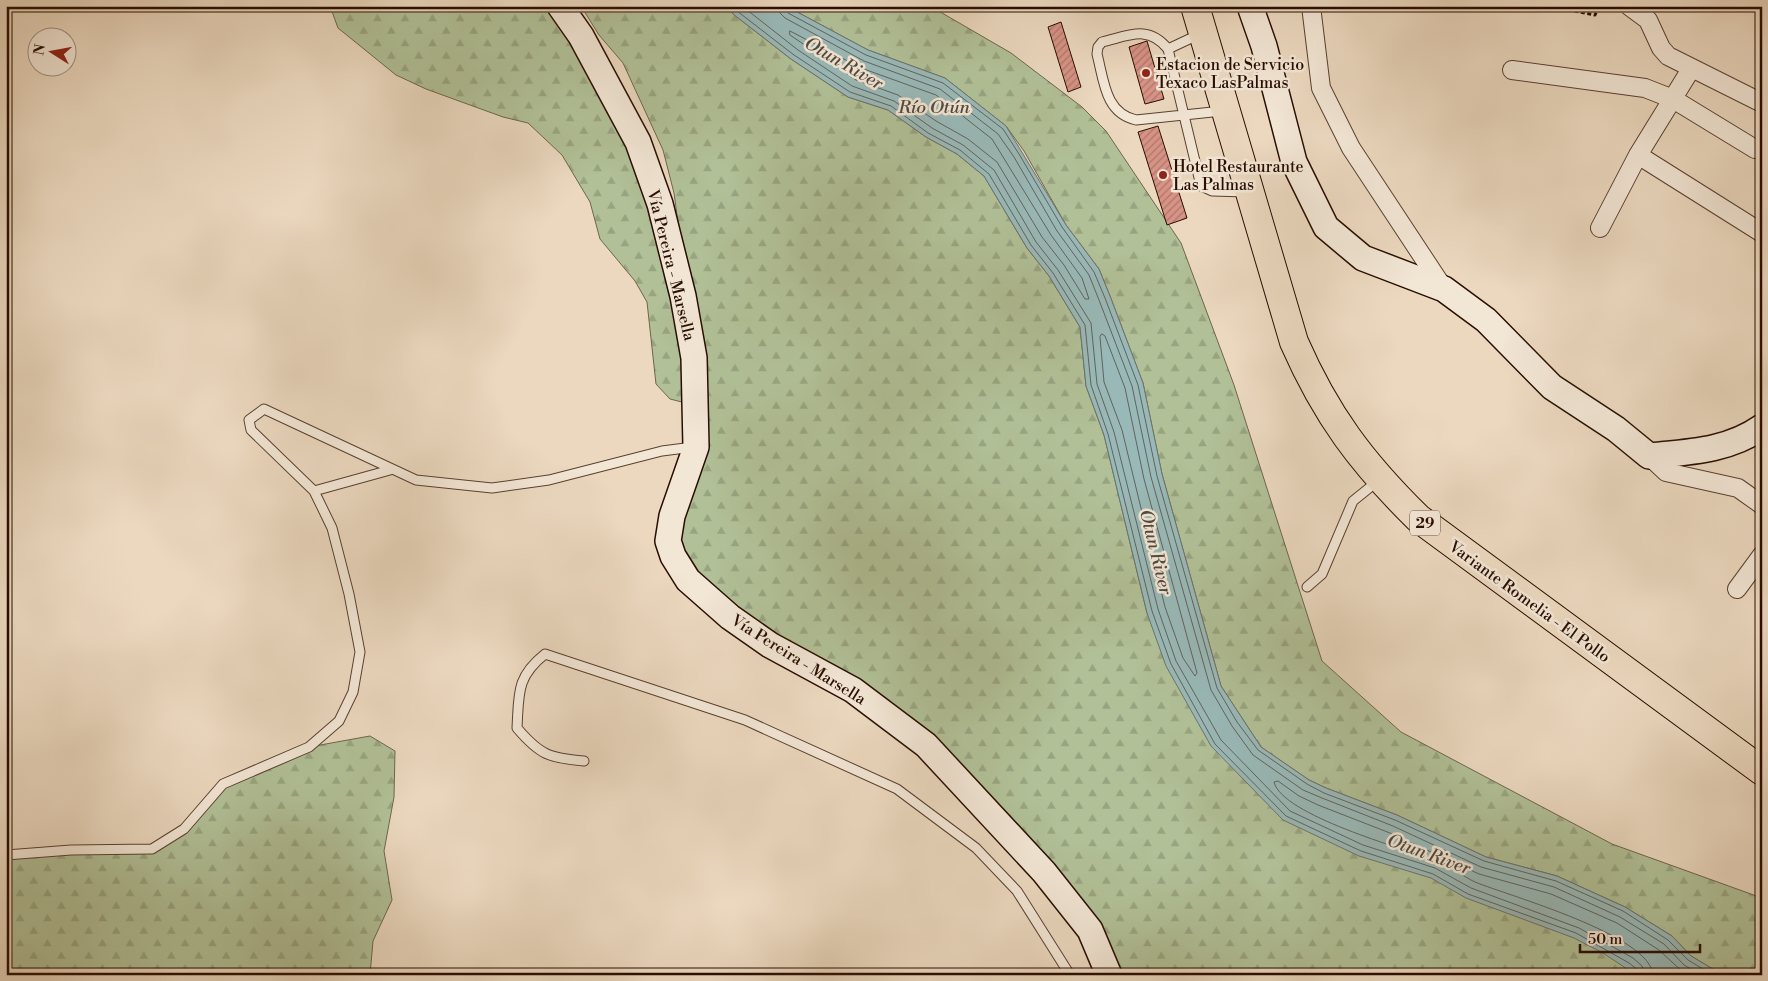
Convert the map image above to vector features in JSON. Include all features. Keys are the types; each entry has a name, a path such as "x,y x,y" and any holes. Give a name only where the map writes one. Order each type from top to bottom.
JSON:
{"highway":[{"name":"Variante Romelia - El Pollo","path":"1195,6 1294,342 1312,384 1356,452 1380,480 1418,518 1762,771"}],"main road":[{"name":"Vía Pereira - Marsella","path":"560,6 580,36 638,142 660,204 683,296 694,358 696,447 672,516 668,541 673,556 688,580 730,617 770,645 853,690 926,745 1044,872 1090,930 1110,975"},
{"path":"1250,6 1264,46 1294,162 1326,227 1363,258 1444,289 1486,320 1552,387 1616,429 1649,456 1708,450 1731,444 1762,427"}],"street":[{"path":"1311,6 1321,88 1351,148 1444,289"},
{"path":"1629,6 1648,20 1661,48 1668,56 1762,103"},
{"path":"1600,228 1638,156 1691,69"},
{"path":"1512,70 1645,88 1673,99 1755,149 1762,148"},
{"path":"1638,156 1762,233"},
{"path":"1649,456 1666,472 1738,488 1762,505"},
{"path":"1737,589 1762,555"}],"lane":[{"path":"1226,111 1184,116 1150,120 1123,118 1114,109 1109,98 1097,54 1098,47 1102,42 1146,32 1160,39 1168,49 1184,116 1201,186 1212,191 1250,192"},
{"path":"1168,49 1202,33"},
{"path":"6,855 71,850 152,849 184,829 223,784 309,747 339,721 353,692 360,652 337,545 332,528 314,491 254,435 249,420 257,412 264,409 274,412 390,470 416,480 492,488 548,480 662,451 696,447"},
{"path":"314,491 390,470"},
{"path":"1307,587 1325,568 1353,501 1380,480"},
{"path":"584,760 559,759 533,748 517,728 519,691 530,666 545,654 745,720 897,789 976,848 1017,891 1070,975"}],"path":[{"path":"1549,6 1595,15 1599,6"}],"green space":[{"path":"330,6 560,6 660,204 690,404 670,399 656,384 647,302 635,281 600,239 590,202 562,155 528,123 503,117 426,89 396,75 338,28"},
{"path":"581,6 729,6 733,14 791,59 848,97 888,110 926,137 957,154 984,176 1027,248 1049,276 1080,327 1086,386 1104,435 1147,613 1313,834 1595,922 1680,975 1109,975 981,804 674,558 706,403 699,311 679,230 674,193 663,150 623,63 599,35"},
{"path":"786,6 930,6 1011,53 1082,107 1106,131 1181,243 1234,385 1322,661 1401,732 1612,844 1762,898 1762,975 1723,975 1691,956 1672,936 1625,907 1557,876 1486,857 1397,815 1326,788 1309,780 1261,747 1221,686 1162,474 1143,383 1110,296 1099,269 1066,225 1024,151 1006,126 945,78 868,50"},
{"path":"370,736 395,751 394,797 384,851 392,900 373,941 370,975 6,975 6,855 152,849 184,829 223,784 309,747"}],"water":[{"name":"Río Otún","path":"729,6 786,6 868,50 945,78 1006,126 1066,225 1099,269 1143,383 1162,474 1221,686 1261,747 1309,780 1326,788 1397,815 1486,857 1557,876 1625,907 1672,936 1691,956 1723,975 1636,975 1603,953 1574,938 1466,898 1431,878 1359,856 1283,820 1211,746 1166,666 1147,613 1104,435 1086,386 1080,327 1049,276 1027,248 984,176 957,154 926,137 888,110 848,97 791,59 733,14"}],"building":[{"path":"1061,22 1081,87 1068,92 1048,27"},
{"name":"Estacion de Servicio Texaco LasPalmas","path":"1147,41 1164,99 1145,104 1129,47"},
{"name":"Hotel Restaurante Las Palmas","path":"1158,126 1187,218 1167,225 1138,132"}],"place":[{"name":"Estacion de Servicio Texaco LasPalmas","path":"1146,73"},
{"name":"Hotel Restaurante Las Palmas","path":"1163,175"}],"water label":[{"name":"Otun River","path":"844,63"},
{"name":"Otun River","path":"1156,552"},
{"name":"Otun River","path":"1429,854"}]}
